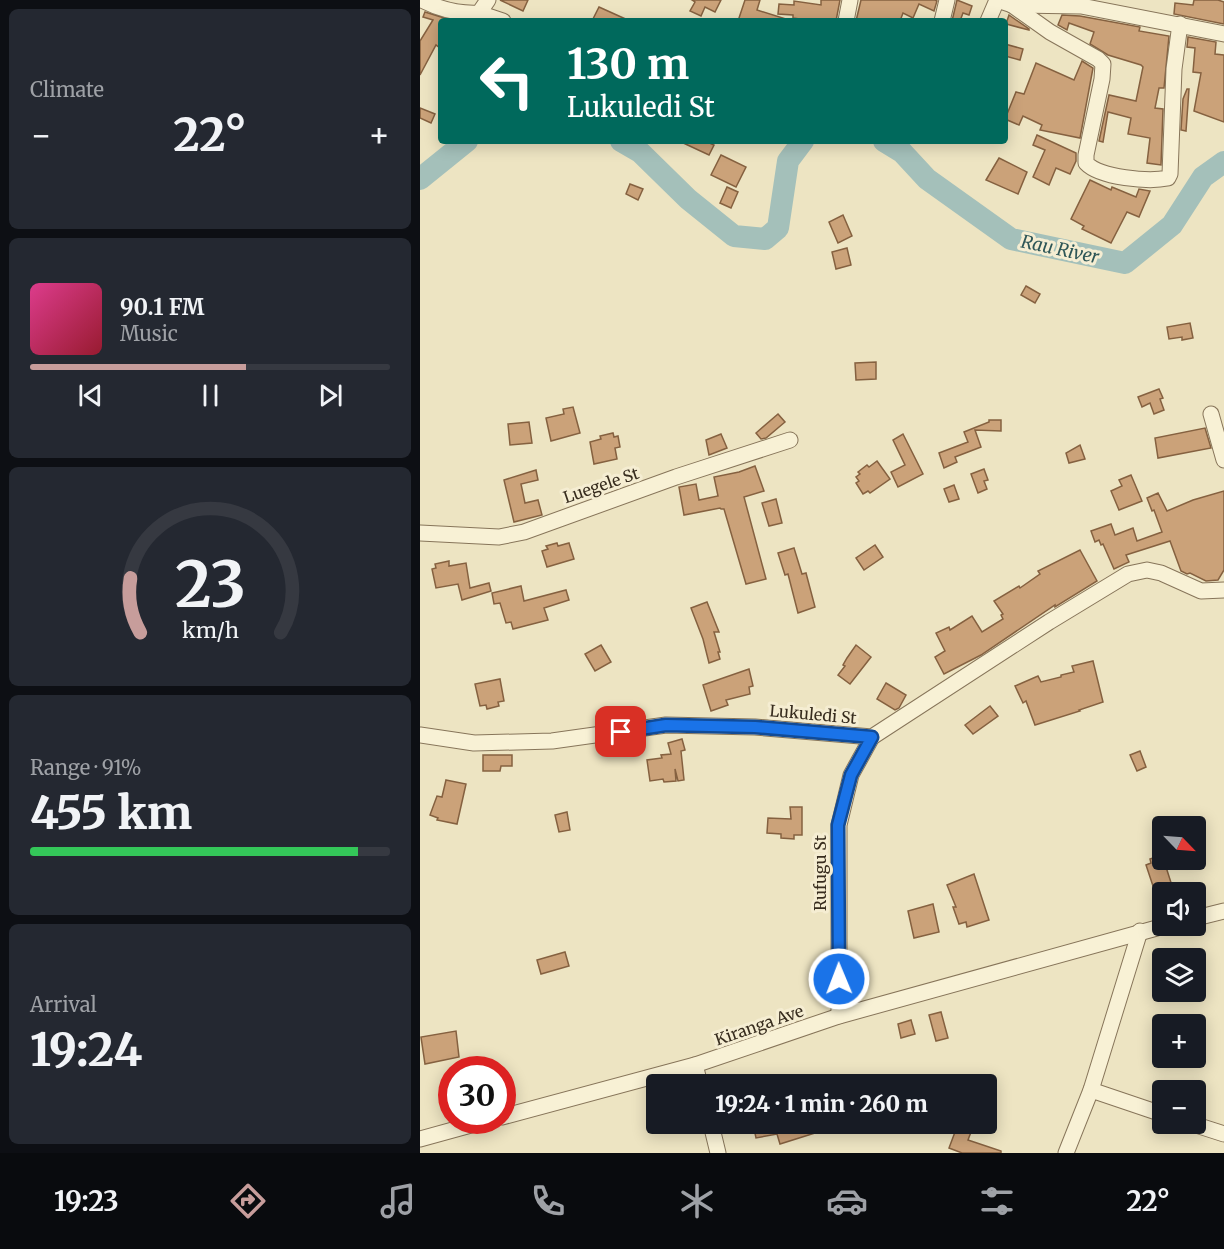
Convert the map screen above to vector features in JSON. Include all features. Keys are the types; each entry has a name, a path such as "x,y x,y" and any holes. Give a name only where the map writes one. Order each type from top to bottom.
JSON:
{"street":[{"path":"422,0 451,11 483,6 499,18"},
{"path":"847,18 850,0"},
{"path":"943,18 947,0"},
{"path":"989,18 997,0 1012,5 1050,32 1098,59 1103,64 1102,79 1086,163 1100,171 1137,179 1158,180 1168,178 1170,174 1174,69 1180,24"},
{"path":"1012,5 1081,6 1224,33"},
{"path":"1210,414 1224,460"},
{"name":"Luegele St","path":"420,533 498,537 524,532 676,477 790,440"},
{"name":"Lukuledi St","path":"420,735 474,743 552,741 666,725 755,727 872,737 1049,621 1128,574 1147,570 1161,573 1201,591 1224,590"},
{"name":"Rufugu St","path":"839,1016 838,825 851,775 872,737"},
{"path":"1206,916 1224,911"},
{"name":"Kiranga Ave","path":"516,1113 695,1065 839,1016 1152,928"},
{"path":"1066,1153 1091,1090 1140,931"},
{"path":"695,1065 697,1074"},
{"path":"1091,1090 1152,1111"},
{"path":"1206,1128 1224,1134"},
{"path":"420,1139 438,1134"},
{"path":"713,1134 718,1153"}],"building":[{"path":"500,0 528,0 523,11"},
{"path":"692,0 721,0 715,12 705,7 701,16 690,11 695,2"},
{"path":"745,0 760,0 757,10 783,18 739,18"},
{"path":"821,0 840,0 837,18 793,18 793,15 778,14 779,4 794,5 794,1 821,5"},
{"path":"861,0 937,1 934,11 919,4 913,18 903,13 901,18 857,18"},
{"path":"957,0 972,6 969,15 963,13 961,18 953,18"},
{"path":"1194,0 1224,2 1224,24 1174,14 1175,3 1193,5"},
{"path":"599,7 623,18 594,18"},
{"path":"425,12 444,18 438,18 438,47 436,45 420,75 420,41 433,20 423,17"},
{"path":"1009,15 1029,30 1008,25"},
{"path":"1062,15 1140,27 1139,31 1169,36 1164,88 1159,88 1155,108 1163,109 1161,165 1147,163 1150,138 1128,134 1131,118 1108,112 1103,142 1099,141 1109,95 1136,101 1143,67 1108,55 1090,44 1094,32 1069,23 1067,30 1058,25"},
{"path":"1188,37 1216,42 1215,54 1224,55 1224,122 1194,111 1201,73 1193,72 1195,48 1187,47"},
{"path":"1008,45 1023,49 1020,60 1008,57"},
{"path":"1082,61 1093,68 1080,138 1040,130 1042,125 1023,116 1019,125 1008,120 1008,112 1016,92 1024,94 1036,63 1074,80"},
{"path":"1189,89 1186,131 1181,130 1183,99"},
{"path":"420,108 435,114 431,123 420,118"},
{"path":"1037,135 1076,153 1076,161 1070,174 1056,168 1049,185 1033,177 1045,150 1033,145"},
{"path":"685,144 714,145 709,155"},
{"path":"721,155 746,167 736,187 711,175"},
{"path":"999,158 1027,172 1018,194 986,180"},
{"path":"1090,180 1111,190 1112,187 1136,197 1139,189 1150,191 1139,217 1127,212 1111,243 1082,229 1084,226 1071,219"},
{"path":"630,184 643,189 638,200 626,194"},
{"path":"727,187 738,192 731,208 720,203"},
{"path":"843,215 852,236 838,243 829,222"},
{"path":"847,248 851,265 836,269 832,252"},
{"path":"1026,286 1040,294 1035,303 1021,295"},
{"path":"1190,323 1193,338 1169,339 1167,327"},
{"path":"876,362 876,379 856,380 855,363"},
{"path":"1159,389 1163,398 1160,399 1164,410 1154,414 1150,403 1142,407 1138,397"},
{"path":"573,407 580,433 551,441 546,418 564,414 563,409"},
{"path":"778,414 785,422 766,438 761,439 756,433"},
{"path":"989,420 1001,420 1001,431 975,430 981,447 955,457 957,462 944,468 939,453 968,442 964,432 989,422"},
{"path":"529,422 532,443 510,445 508,424"},
{"path":"1205,428 1211,448 1158,458 1155,438"},
{"path":"613,433 614,437 618,436 620,447 615,448 617,459 594,464 590,442 601,439 600,436"},
{"path":"721,434 727,448 709,455 706,440"},
{"path":"903,434 923,474 898,487 891,472 905,465 893,440"},
{"path":"1080,445 1085,459 1069,463 1066,453"},
{"path":"877,461 890,479 870,493 868,491 863,494 856,483 859,481 856,477 860,474 858,472"},
{"path":"755,466 764,491 744,497 766,579 746,584 724,509 684,515 679,487 696,484 699,500 718,496 714,477"},
{"path":"984,469 988,480 984,481 987,489 978,493 971,474"},
{"path":"536,470 538,480 521,484 525,503 538,500 542,515 514,522 504,480"},
{"path":"1131,475 1142,501 1119,510 1111,491 1122,486 1119,480"},
{"path":"954,485 959,499 949,502 944,489"},
{"path":"1224,491 1224,570 1218,580 1206,581 1181,571 1170,541 1126,555 1129,562 1114,569 1103,544 1101,545 1099,540 1095,542 1091,531 1111,524 1115,535 1133,528 1137,541 1162,532 1147,498 1158,493 1167,511"},
{"path":"776,499 782,523 769,526 762,503"},
{"path":"557,543 558,546 569,543 574,559 547,567 542,551 548,549 546,546"},
{"path":"875,545 883,557 864,570 856,558"},
{"path":"794,548 802,574 806,573 815,607 798,613 788,574 785,575 778,553"},
{"path":"1080,550 1097,581 1055,607 1055,605 981,655 944,674 935,657 945,651 936,633 949,627 950,630 972,616 982,632 1003,619 1001,615 1003,614 994,601 1019,586 1020,588 1040,574 1038,571"},
{"path":"449,561 449,566 466,563 470,588 489,583 491,591 462,600 458,584 436,588 432,569 436,568 435,564"},
{"path":"521,586 524,601 566,590 569,600 544,608 548,620 513,629 511,622 506,623 500,603 494,604 492,593"},
{"path":"707,602 719,632 714,632 720,652 718,652 720,659 709,663 691,608"},
{"path":"601,645 611,662 595,671 585,654"},
{"path":"856,645 871,657 850,684 838,675"},
{"path":"1093,661 1103,702 1035,725 1026,701 1023,703 1015,686 1038,676 1041,682 1061,677 1061,675 1074,672 1072,666"},
{"path":"749,669 753,686 749,687 750,694 726,700 728,705 711,711 703,685"},
{"path":"500,679 504,701 498,702 499,706 487,709 486,705 480,706 475,684"},
{"path":"886,683 906,695 899,708 895,710 877,699"},
{"path":"990,706 998,716 973,734 965,725"},
{"path":"682,739 685,750 681,751 684,780 678,781 675,769 676,781 664,782 663,779 650,781 647,760 671,754 668,743"},
{"path":"1140,751 1146,767 1137,771 1130,755"},
{"path":"483,755 512,755 512,766 501,766 500,771 483,771"},
{"path":"446,780 466,784 457,824 437,820 438,818 430,815 437,796 442,797"},
{"path":"790,807 802,807 802,835 794,835 794,839 781,838 781,834 767,833 768,818 791,819"},
{"path":"567,812 570,830 559,832 555,815"},
{"path":"1152,858 1152,870 1167,870 1171,882 1152,883 1146,865 1151,863 1150,859"},
{"path":"974,874 989,920 967,927 966,922 959,924 953,907 956,907 947,885"},
{"path":"933,904 939,932 914,938 908,911"},
{"path":"565,952 569,966 541,974 537,960"},
{"path":"941,1012 948,1038 936,1041 929,1015"},
{"path":"911,1020 915,1034 901,1038 898,1024"},
{"path":"456,1031 459,1056 438,1056 438,1061 425,1064 421,1037"},
{"path":"755,1134 777,1134 756,1138"},
{"path":"777,1134 812,1134 780,1144"},
{"path":"954,1134 970,1134 968,1140 1001,1151 1001,1153 962,1153 949,1148"}],"waterway":[{"name":"Rau River","path":"420,179 463,144"},
{"name":"Rau River","path":"626,144 640,152 688,199 734,236 765,239 778,228 788,161 801,144"},
{"name":"Rau River","path":"889,144 902,152 927,179 1011,239 1125,263 1172,225 1203,177 1224,162"}],"route":[{"path":"621,732 666,725 755,727 872,737 851,775 838,825 839,979"}]}
